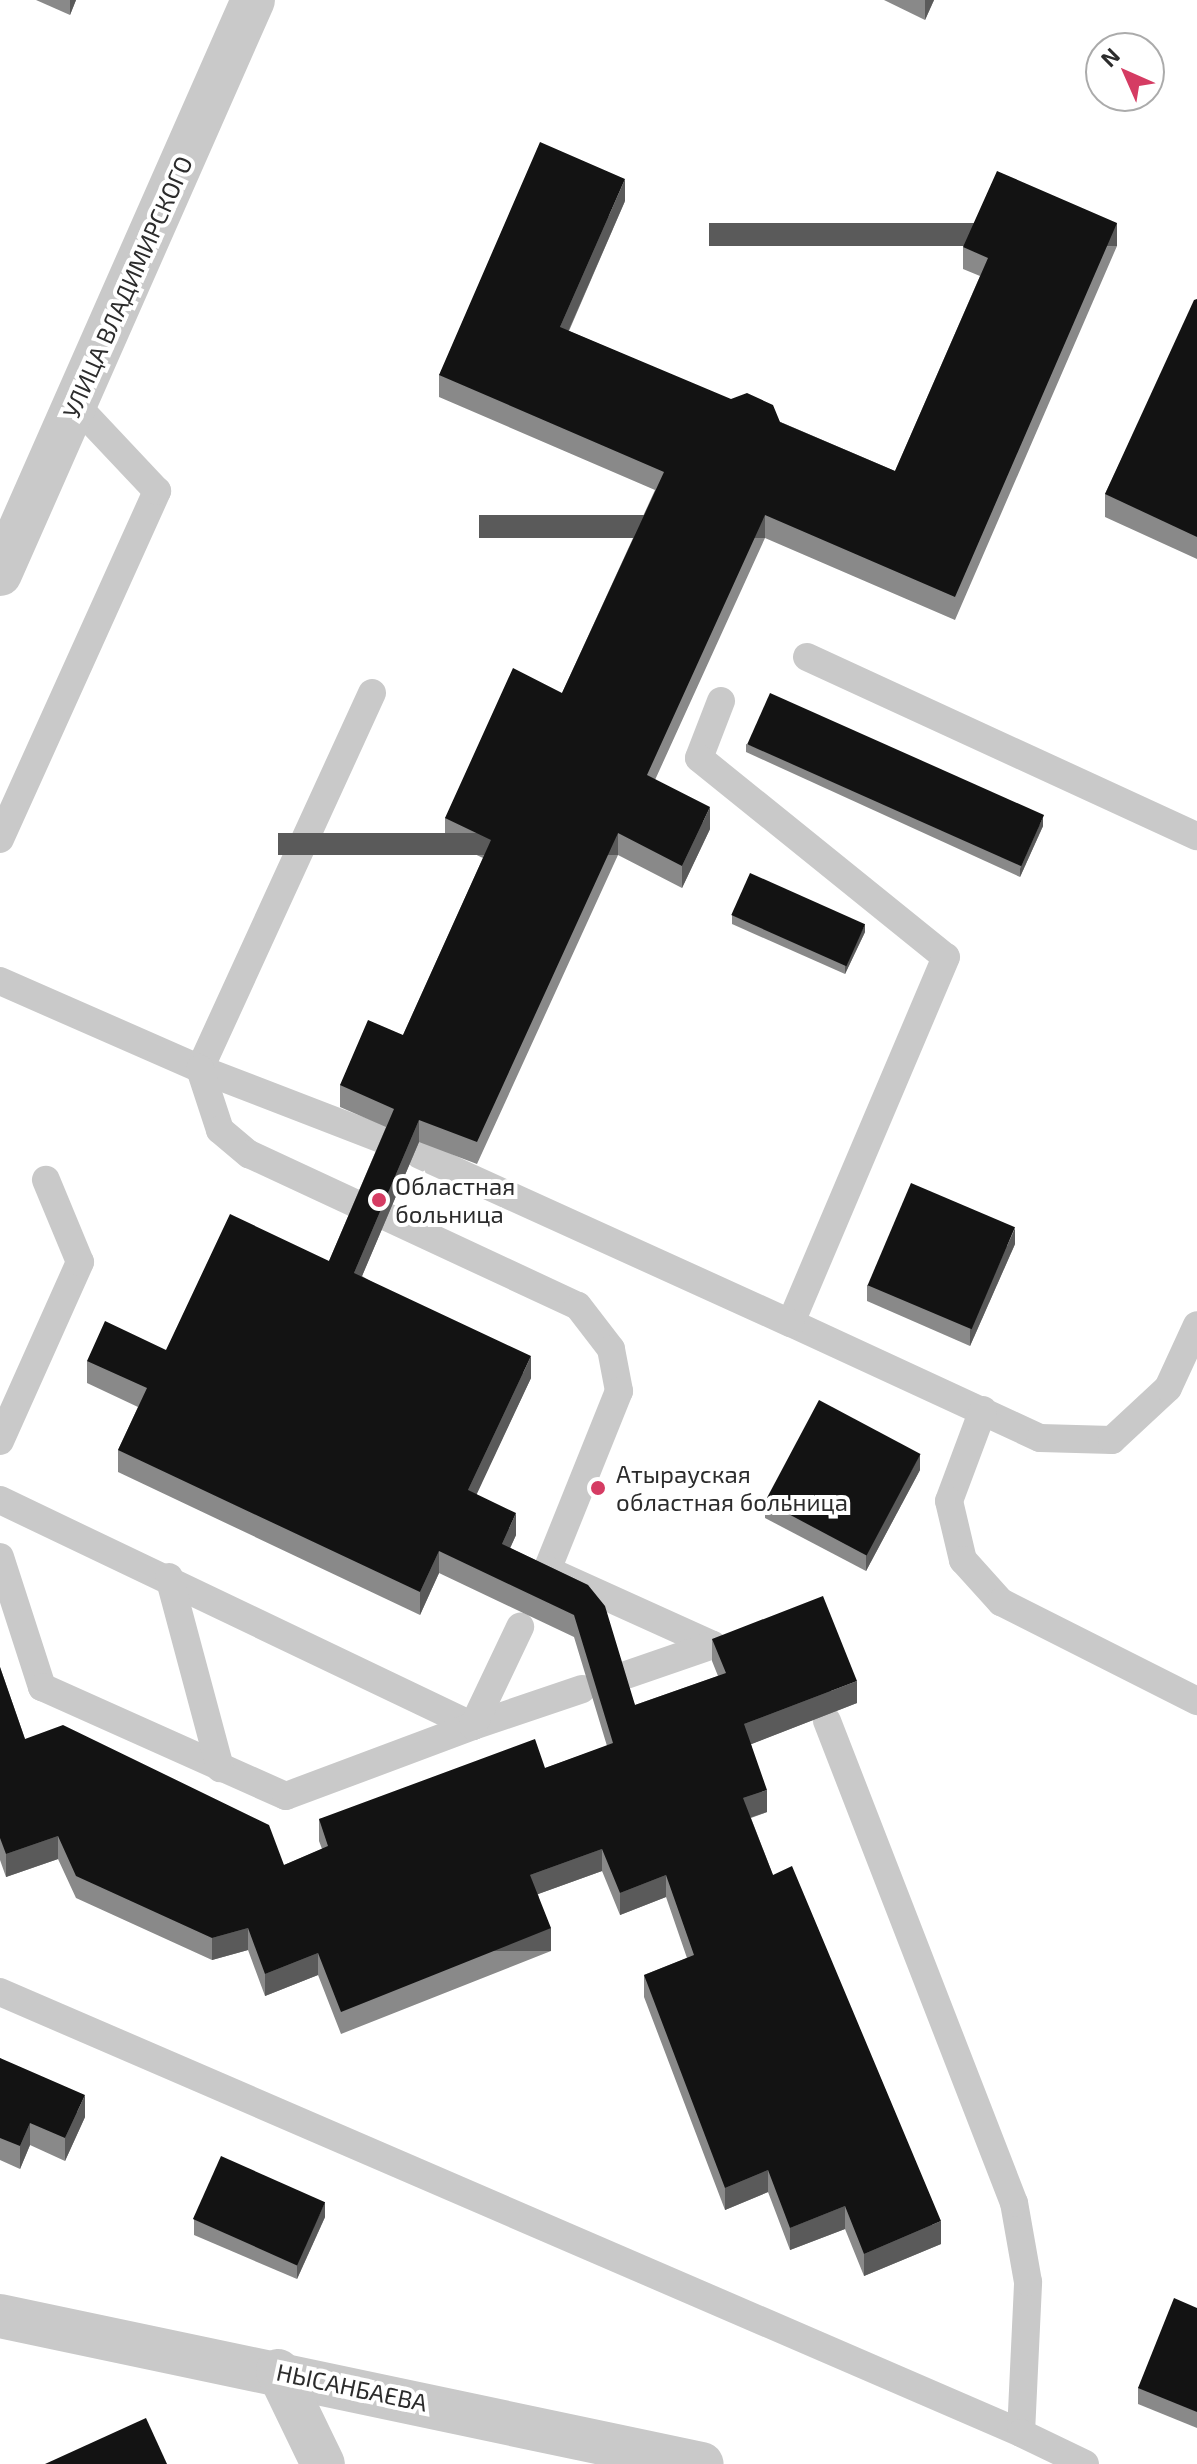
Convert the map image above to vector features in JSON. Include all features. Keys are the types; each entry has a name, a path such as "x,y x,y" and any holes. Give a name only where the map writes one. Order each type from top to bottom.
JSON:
{"street":[{"name":"УЛИЦА ВЛАДИМИРСКОГО","path":"0,574 253,0"},
{"name":"НЫСАНБАЕВА","path":"0,2316 278,2371 702,2464"},
{"path":"278,2371 323,2464"}],"lane":[{"path":"0,839 157,491 75,404"},
{"path":"807,657 1197,836"},
{"path":"359,1205 249,1154 220,1130 200,1069 372,693"},
{"path":"721,701 699,758 946,957 791,1323"},
{"path":"0,981 200,1069 384,1140"},
{"path":"420,1155 1040,1438 1112,1440 1168,1388 1197,1325"},
{"path":"0,1441 80,1262 46,1180"},
{"path":"389,1218 578,1306 611,1349 619,1391 547,1570 713,1645 626,1675"},
{"path":"983,1410 949,1501 963,1560 1001,1602 1197,1701"},
{"path":"0,1500 169,1577 473,1726"},
{"path":"0,1557 42,1687 286,1796 582,1689"},
{"path":"169,1577 220,1768"},
{"path":"473,1726 520,1627"},
{"path":"827,1721 1014,2203 1028,2282 1021,2433"},
{"path":"0,1992 1021,2433 1085,2464"}],"building":[{"name":"Областная больница","path":"540,142 625,179 560,327 731,399 747,393 773,405 780,422 895,471 988,258 963,247 997,171 1117,223 955,597 765,515 647,775 710,807 682,866 618,833 477,1142 419,1120 354,1273 531,1356 468,1490 516,1513 502,1544 588,1585 605,1606 635,1705 726,1673 712,1639 823,1596 857,1681 744,1724 767,1790 743,1798 773,1875 792,1866 941,2221 864,2254 845,2206 790,2228 768,2170 725,2188 644,1975 694,1955 666,1875 620,1893 602,1849 530,1875 551,1928 341,2012 318,1953 265,1974 248,1928 212,1938 76,1876 58,1836 6,1854 0,1838 0,1667 25,1739 63,1725 269,1825 284,1865 328,1846 319,1819 535,1739 545,1768 613,1743 574,1615 439,1551 420,1592 118,1450 147,1388 87,1361 105,1321 166,1350 230,1214 329,1261 394,1109 340,1085 368,1020 403,1035 491,840 445,818 513,668 562,693 664,472 439,375"},
{"path":"1197,299 1197,537 1105,494"},
{"path":"770,693 1044,815 1021,866 747,744"},
{"path":"750,873 865,924 846,966 731,915"},
{"path":"911,1183 1015,1227 972,1329 868,1285"},
{"path":"819,1400 921,1454 867,1556 765,1502"},
{"path":"0,2058 85,2095 65,2138 30,2123 20,2146 0,2138"},
{"path":"221,2156 325,2202 297,2265 193,2219"},
{"path":"1174,2298 1197,2308 1197,2412 1138,2388"},
{"path":"146,2418 167,2464 45,2464"}],"place":[{"name":"Областная больница","path":"379,1200"},
{"name":"Атырауская областная больница","path":"598,1488"}]}
